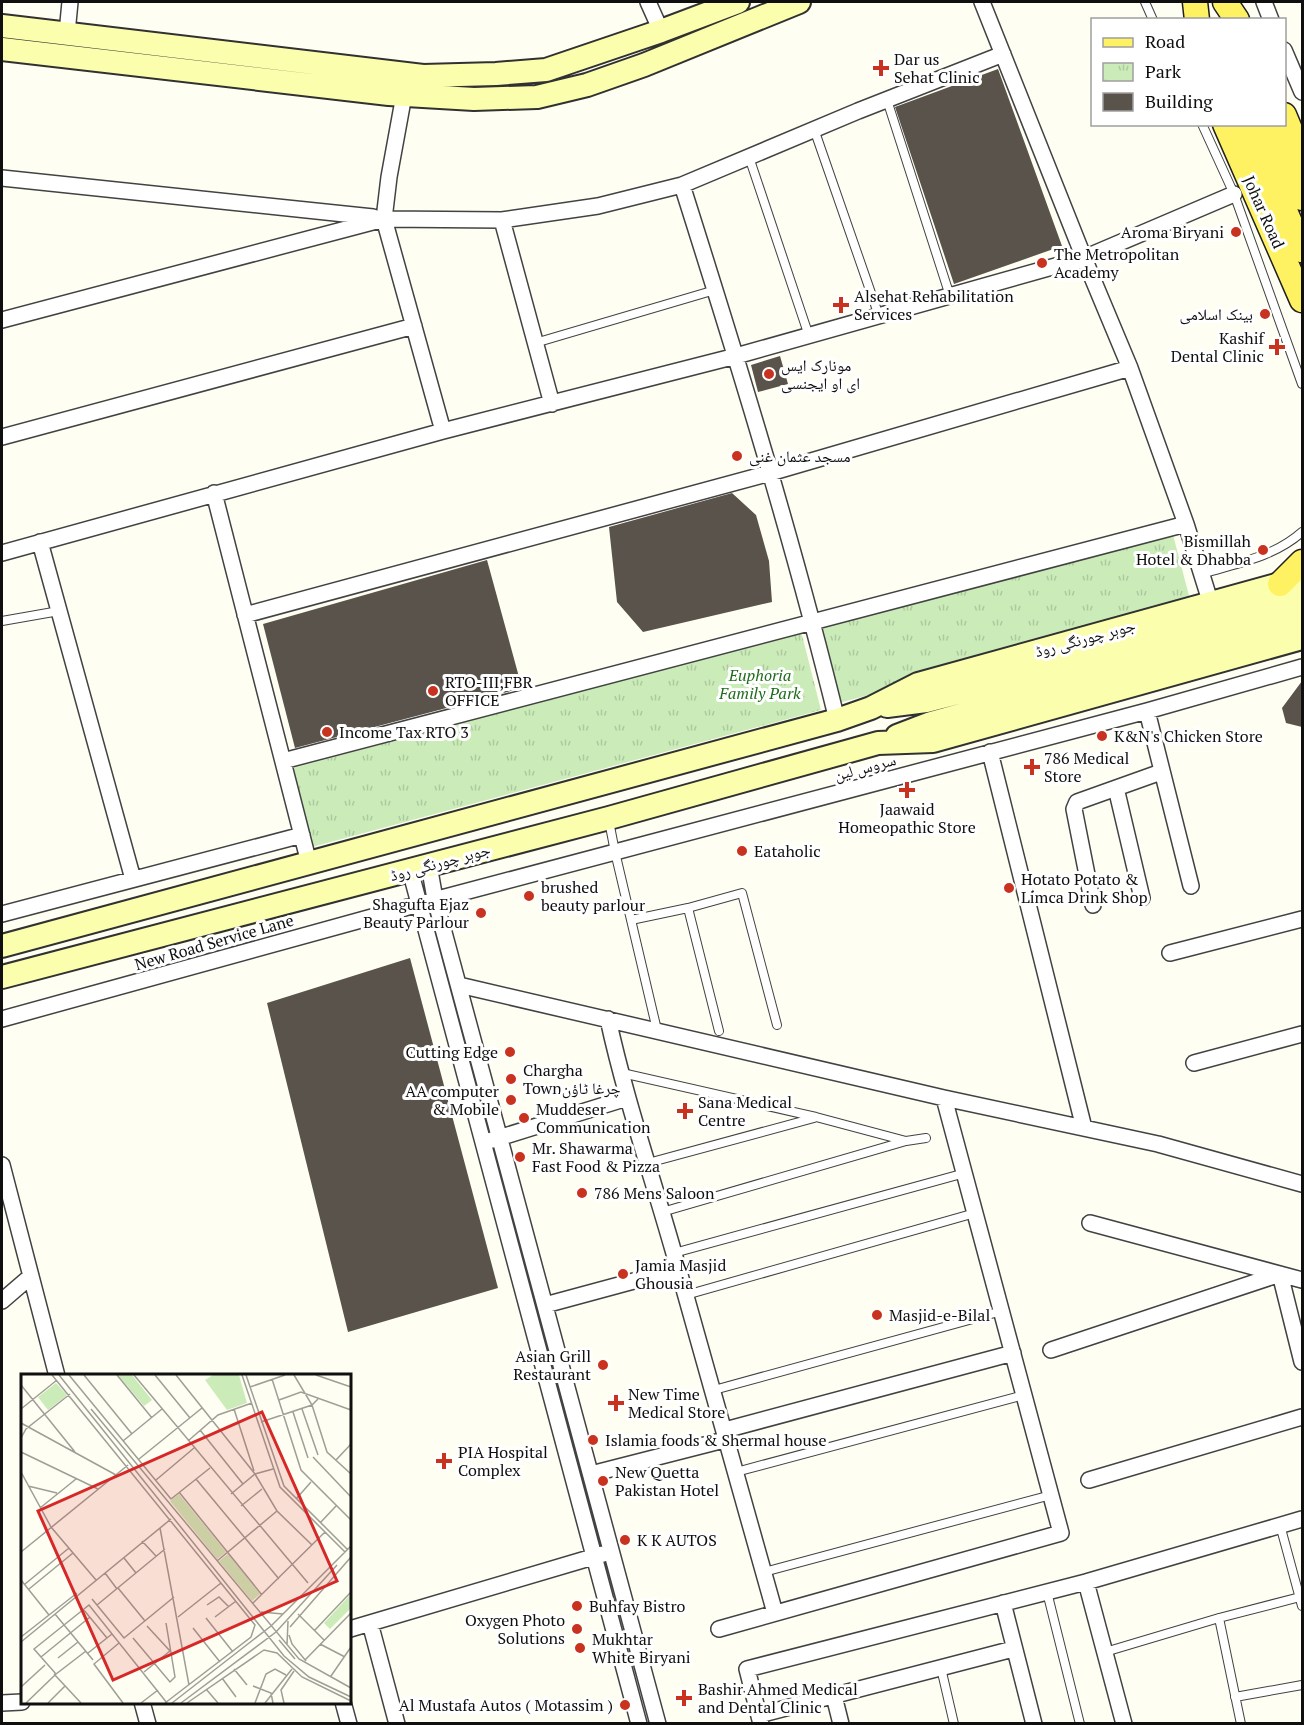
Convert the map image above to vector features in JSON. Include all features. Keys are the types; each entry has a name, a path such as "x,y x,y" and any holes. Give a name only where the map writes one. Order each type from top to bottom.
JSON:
{"main road":[{"path":"2,26 423,76 496,74 546,70 738,2"},
{"path":"2,49 404,95 474,99 537,97 587,85 644,65 800,2"},
{"path":"1223,2 1227,18"},
{"path":"1223,2 1235,18"},
{"path":"104,61 107,38"},
{"path":"1286,120 1302,158"},
{"name":"Johar Road","path":"1226,126 1302,300"},
{"path":"1248,126 1302,250"},
{"path":"1270,126 1302,198"},
{"path":"1291,581 1302,562"},
{"name":"جوہر چورنگی روڈ","path":"11,944 837,720 871,708 918,684 1291,581"},
{"name":"جوہر چورنگی روڈ","path":"871,708 926,701 1302,600"},
{"name":"جوہر چورنگی روڈ","path":"2,978 609,818 878,743 931,723 1302,621"},
{"name":"جوہر چورنگی روڈ","path":"878,743 933,741 1302,638"},
{"path":"59,931 68,960"},
{"path":"11,944 28,971"}],"street":[{"path":"67,33 70,2"},
{"path":"648,2 661,31"},
{"path":"982,2 1130,368 1186,524 1211,604"},
{"path":"1264,2 1270,18"},
{"path":"2,177 384,219 502,220 598,206 682,185 814,129 1003,54"},
{"path":"1286,55 1302,93"},
{"path":"404,95 384,219 443,431"},
{"path":"682,185 770,472 813,622 837,720"},
{"path":"2,553 443,431 736,356 1084,258 1234,194"},
{"path":"2,320 384,219"},
{"path":"502,220 552,404"},
{"path":"2,437 414,326"},
{"path":"245,615 770,472 1130,368"},
{"path":"214,493 309,862"},
{"path":"283,761 1186,524"},
{"path":"40,542 133,879"},
{"name":"سروس لین","path":"435,899 1147,711 1302,667"},
{"path":"1147,711 1191,886"},
{"path":"990,752 1084,1128"},
{"path":"1093,905 1074,809 1077,802 1161,772"},
{"path":"1116,788 1142,898"},
{"path":"2,914 302,835"},
{"path":"419,868 435,899 658,1724"},
{"path":"419,868 419,904 639,1724"},
{"name":"New Road Service Lane","path":"2,1019 435,899"},
{"path":"1170,953 1302,919"},
{"path":"459,986 1196,1154 1302,1184"},
{"path":"608,1019 627,1098 727,1435 775,1613"},
{"path":"1194,1064 1302,1034"},
{"path":"483,1143 627,1098"},
{"path":"719,1629 1061,1533 944,1098"},
{"path":"2,1165 56,1374"},
{"path":"1090,1223 1302,1280"},
{"path":"545,1305 678,1269"},
{"path":"1051,1350 1280,1274"},
{"path":"1280,1274 1302,1362"},
{"path":"2,1301 31,1276"},
{"path":"591,1474 1013,1353"},
{"path":"1089,1480 1302,1417"},
{"path":"1013,1649 834,1696 760,1719 747,1670 1086,1582 1302,1519"},
{"path":"351,1629 612,1551"},
{"path":"1086,1582 1124,1724"},
{"path":"1003,1603 1034,1724"},
{"path":"370,1623 398,1724"},
{"path":"834,1696 841,1724"},
{"path":"2,1704 21,1702"},
{"path":"143,1704 148,1724"},
{"path":"344,1704 349,1724"}],"lane":[{"path":"1144,2 1152,18"},
{"path":"887,100 950,296"},
{"path":"1203,126 1234,194 1302,384"},
{"path":"814,129 879,316"},
{"path":"749,157 809,336"},
{"path":"535,343 715,290"},
{"path":"1202,574 1272,553 1290,543 1302,532"},
{"path":"2,621 59,610"},
{"path":"609,818 657,1030"},
{"path":"631,920 688,908 742,892 777,1025"},
{"path":"688,908 719,1031"},
{"path":"620,1073 906,1141"},
{"path":"648,1163 816,1118"},
{"path":"662,1212 906,1141 926,1138"},
{"path":"674,1253 965,1173"},
{"path":"686,1295 975,1213"},
{"path":"714,1390 1002,1311"},
{"path":"736,1472 1024,1395"},
{"path":"764,1572 1051,1495"},
{"path":"1280,1525 1302,1606"},
{"path":"1047,1592 1080,1724"},
{"path":"1105,1652 1300,1597"},
{"path":"1219,1618 1241,1724"},
{"path":"941,1668 954,1724"},
{"path":"1235,1696 1302,1685"}],"green space":[{"path":"1172,531 1192,607 839,703 819,628"},
{"name":"Euphoria Family Park","path":"801,631 821,710 312,847 293,768"}],"building":[{"path":"998,69 1062,246 954,284 895,107"},
{"name":"مونارک ایس ای او ایجنسی","path":"780,356 788,384 758,392 751,365"},
{"path":"732,493 756,515 769,561 772,602 643,632 617,602 609,527"},
{"path":"487,560 522,688 295,748 263,624"},
{"path":"1302,681 1302,727 1286,723 1282,708"},
{"path":"410,958 498,1288 348,1332 267,1003"}],"place":[{"name":"Dar us Sehat Clinic","path":"881,68"},
{"name":"Aroma Biryani","path":"1236,232"},
{"name":"The Metropolitan Academy","path":"1042,263"},
{"name":"Alsehat Rehabilitation Services","path":"841,305"},
{"name":"بینک اسلامی","path":"1265,314"},
{"name":"Kashif Dental Clinic","path":"1277,347"},
{"name":"مونارک ایس ای او ایجنسی","path":"769,374"},
{"name":"مسجد عثمان غنی","path":"737,456"},
{"name":"Bismillah Hotel & Dhabba","path":"1263,550"},
{"name":"RTO-III,FBR OFFICE","path":"433,691"},
{"name":"Income Tax RTO 3","path":"327,732"},
{"name":"K&N's Chicken Store","path":"1102,736"},
{"name":"786 Medical Store","path":"1032,767"},
{"name":"Jaawaid Homeopathic Store","path":"907,790"},
{"name":"Eataholic","path":"742,851"},
{"name":"Hotato Potato & Limca Drink Shop","path":"1009,888"},
{"name":"brushed beauty parlour","path":"529,896"},
{"name":"Shagufta Ejaz Beauty Parlour","path":"481,913"},
{"name":"Cutting Edge","path":"510,1052"},
{"name":"Chargha Townچرغا ٹاؤن","path":"511,1079"},
{"name":"AA computer & Mobile","path":"511,1100"},
{"name":"Sana Medical Centre","path":"685,1111"},
{"name":"Muddeser Communication","path":"524,1118"},
{"name":"Mr. Shawarma Fast Food & Pizza","path":"520,1157"},
{"name":"786 Mens Saloon","path":"582,1193"},
{"name":"Jamia Masjid Ghousia","path":"623,1274"},
{"name":"Masjid-e-Bilal","path":"877,1315"},
{"name":"Asian Grill Restaurant","path":"603,1365"},
{"name":"New Time Medical Store","path":"616,1403"},
{"name":"Islamia foods & Shermal house","path":"593,1440"},
{"name":"PIA Hospital Complex","path":"444,1461"},
{"name":"New Quetta Pakistan Hotel","path":"603,1481"},
{"name":"K K AUTOS","path":"625,1540"},
{"name":"Buhfay Bistro","path":"577,1606"},
{"name":"Oxygen Photo Solutions","path":"577,1629"},
{"name":"Mukhtar White Biryani","path":"580,1648"},
{"name":"Bashir Ahmed Medical and Dental Clinic","path":"684,1698"},
{"name":"Al Mustafa Autos ( Motassim )","path":"625,1705"}]}
